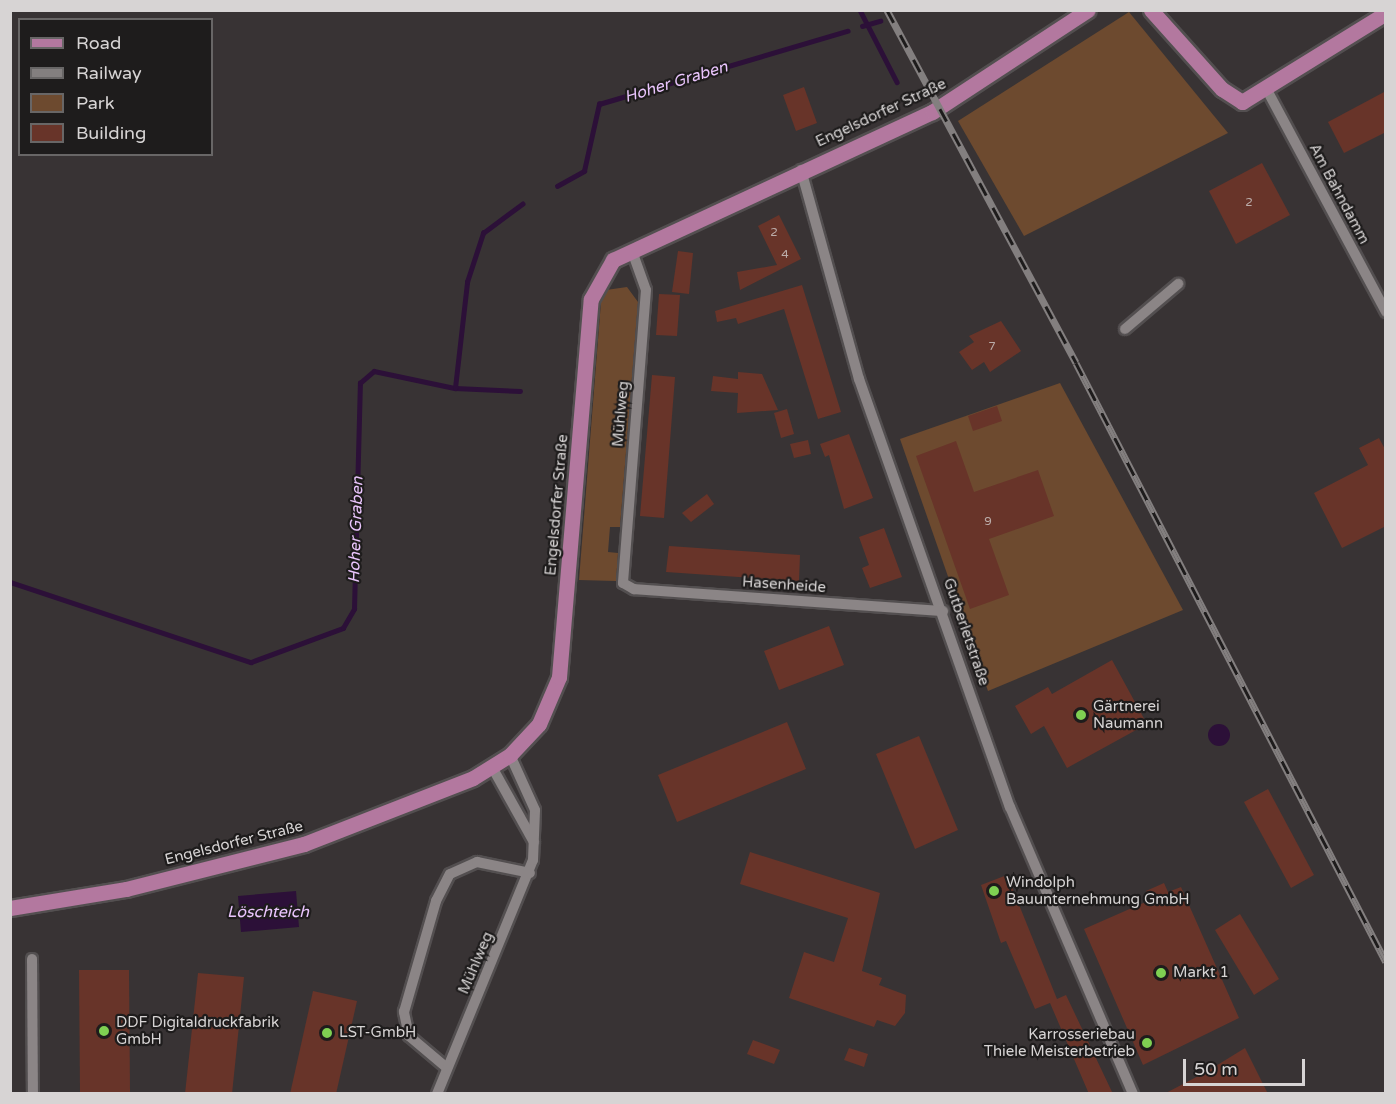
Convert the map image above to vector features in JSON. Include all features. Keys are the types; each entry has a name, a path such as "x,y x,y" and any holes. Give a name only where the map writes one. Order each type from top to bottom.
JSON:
{"main road":[{"name":"Engelsdorfer Straße","path":"10,908 126,889 304,844 492,767 510,755 539,724 559,677 591,299 613,260 801,170 932,112 1088,10"},
{"path":"1151,10 1235,100 1267,90 1386,13"}],"street":[{"name":"Am Bahndamm","path":"1267,90 1386,312"},
{"name":"Gutberletstraße","path":"801,170 844,331 1036,875 1133,1094"},
{"name":"Mühlweg","path":"623,583 646,290 632,250"},
{"path":"1125,329 1178,284"},
{"name":"Hasenheide","path":"623,583 634,589 944,611"},
{"name":"Mühlweg","path":"437,1094 530,873 535,810 510,755"},
{"path":"492,767 534,842"},
{"path":"447,1068 409,1036 404,1012 436,901 450,874 477,862 530,873"},
{"path":"32,959 33,1094"}],"green space":[{"path":"1129,12 1228,133 1024,236 958,121"},
{"path":"627,287 638,302 620,527 610,527 608,552 618,553 616,581 579,580 601,302 606,290"},
{"path":"1060,383 1183,610 988,691 900,439"}],"water":[{"path":"1219,724 1227,727 1230,735 1227,743 1219,746 1211,743 1208,735 1211,727"},
{"name":"Löschteich","path":"296,891 299,927 241,932 238,896"}],"building":[{"path":"804,87 817,123 796,131 783,95"},
{"path":"1386,91 1386,132 1344,153 1328,122"},
{"path":"1262,163 1290,215 1236,244 1209,191"},
{"path":"779,215 801,259 740,290 737,272 777,265 758,226"},
{"path":"678,251 693,253 689,294 672,292"},
{"path":"802,285 841,412 818,419 784,309 738,324 736,318 717,322 715,311"},
{"path":"659,294 680,295 677,336 656,335"},
{"path":"1001,321 1021,351 990,372 984,362 972,370 959,352 974,342 969,336"},
{"path":"738,372 762,374 778,410 737,413 738,393 711,391 713,376 738,379"},
{"path":"652,375 675,377 664,518 640,516"},
{"path":"997,406 1002,421 973,431 968,416"},
{"path":"787,409 794,434 781,438 774,413"},
{"path":"849,434 873,498 844,509 829,455 825,457 820,444"},
{"path":"1379,438 1386,451 1386,526 1342,548 1314,493 1368,465 1359,448"},
{"path":"808,440 811,454 794,458 790,444"},
{"path":"956,441 974,492 1038,470 1054,516 989,539 1009,595 970,609 916,456"},
{"path":"707,494 714,504 691,522 682,513"},
{"path":"884,528 902,577 870,588 862,568 869,565 859,537"},
{"path":"669,546 800,555 799,581 666,572"},
{"path":"829,626 844,665 779,690 764,651"},
{"name":"Gärtnerei Naumann","path":"1112,660 1147,724 1067,768 1044,726 1031,734 1015,706 1048,687 1052,694"},
{"path":"787,722 806,769 677,822 658,775"},
{"path":"919,736 958,830 915,849 876,754"},
{"path":"1268,789 1314,875 1291,888 1244,802"},
{"path":"750,852 880,893 862,971 882,978 879,985 906,995 905,1013 895,1026 877,1020 874,1027 789,998 804,952 834,962 848,918 740,884"},
{"path":"1007,875 1057,999 1066,995 1113,1094 1089,1094 1050,1003 1035,1009 1006,941 1001,943 981,885"},
{"name":"Markt 1","path":"1164,883 1168,892 1181,887 1239,1018 1143,1065 1084,929 1150,900 1146,891"},
{"path":"1240,914 1279,979 1254,995 1215,930"},
{"name":"DDF Digitaldruckfabrik GmbH","path":"79,970 129,970 130,1092 80,1093"},
{"path":"198,973 244,977 232,1094 185,1094"},
{"name":"LST-GmbH","path":"313,991 357,1001 336,1094 290,1094"},
{"path":"753,1040 780,1050 774,1064 747,1054"},
{"path":"849,1048 868,1054 864,1067 844,1060"},
{"path":"1245,1048 1268,1094 1164,1094 1206,1072"}],"waterway":[{"path":"860,10 897,82"},
{"path":"862,26 880,21"},
{"name":"Hoher Graben","path":"557,186 584,171 599,104 847,31"},
{"name":"Hoher Graben","path":"10,582 251,662 343,628 354,609 360,383 374,371 455,388 467,282 483,233 522,204"},
{"path":"455,388 520,391"}],"railway":[{"path":"887,10 1076,363 1386,962"}],"place":[{"name":"Gärtnerei Naumann","path":"1081,715"},
{"name":"Windolph Bauunternehmung GmbH","path":"994,891"},
{"name":"Markt 1","path":"1161,973"},
{"name":"DDF Digitaldruckfabrik GmbH","path":"104,1031"},
{"name":"LST-GmbH","path":"327,1033"},
{"name":"Karrosseriebau Thiele Meisterbetrieb","path":"1147,1043"}]}
